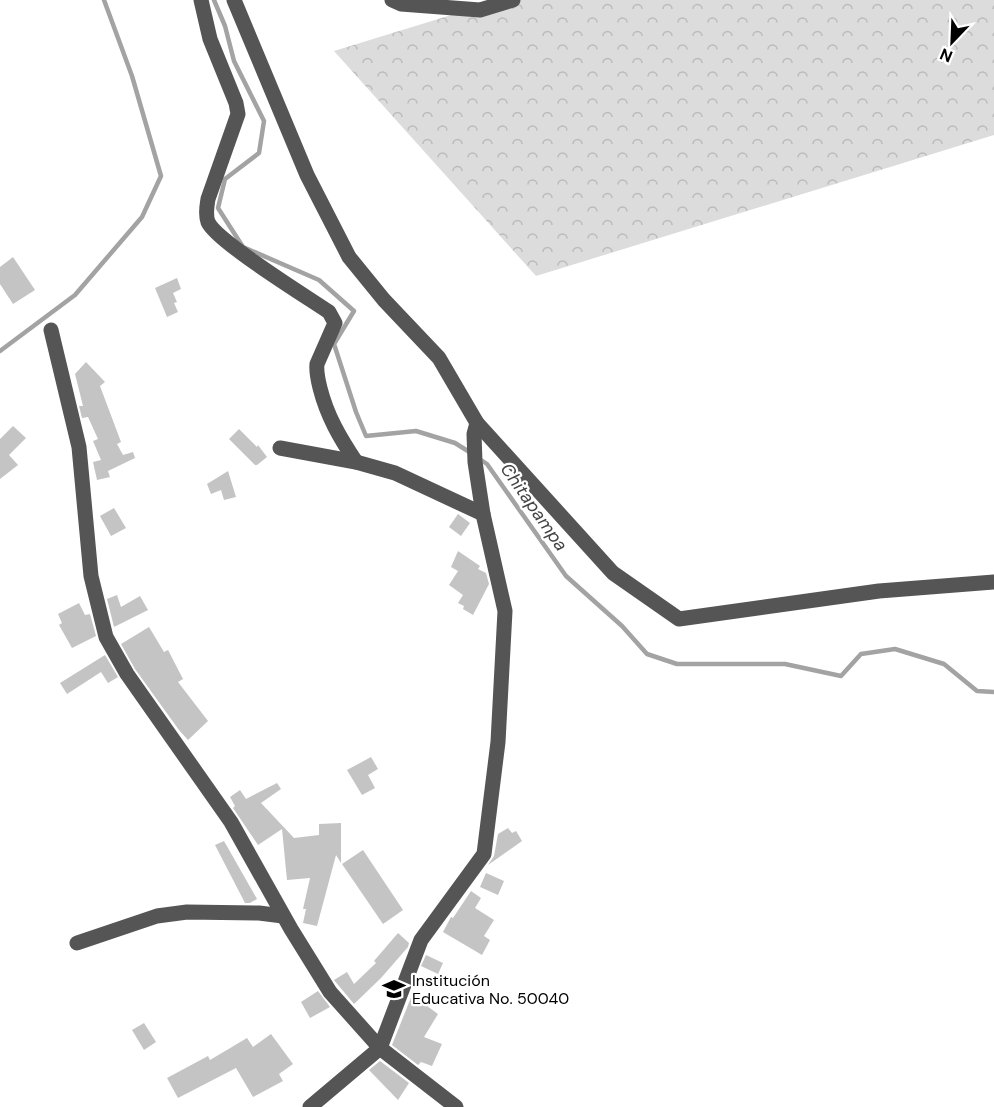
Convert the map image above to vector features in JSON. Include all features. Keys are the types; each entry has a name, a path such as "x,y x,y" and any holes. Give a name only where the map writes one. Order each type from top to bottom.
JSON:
{"street":[{"path":"201,0 210,39 236,103 238,114 208,199 207,221 213,230 230,244 329,312 334,318 335,323 316,364 316,371 325,407 334,428 356,462"},
{"path":"234,0 307,175 349,257 384,300 439,358 476,428 613,573 679,619 879,591 994,582"},
{"path":"392,0 401,4 480,10 513,0"},
{"path":"51,330 79,447 91,576 106,637 127,674 231,822 283,916 330,992 380,1048 456,1107"},
{"path":"310,1107 380,1048 421,940 484,854 498,742 505,611 483,514 475,462 476,428"},
{"path":"280,448 356,462 395,473 483,514"},
{"path":"77,943 157,916 187,912 259,913 283,916"}],"green space":[{"path":"500,0 994,0 994,135 536,276 334,51"}],"building":[{"path":"13,257 35,290 13,304 0,284 0,267"},
{"path":"177,278 181,289 173,293 178,312 167,317 155,288"},
{"path":"86,362 105,382 100,386 121,442 117,444 123,455 133,452 135,458 108,471 110,477 97,480 93,462 101,460 93,441 98,439 88,417 82,418 79,406 83,406 75,374"},
{"path":"13,426 26,438 9,455 18,465 0,479 0,439"},
{"path":"239,429 257,447 258,445 267,457 257,465 229,439"},
{"path":"228,471 236,497 224,500 221,490 211,494 207,484"},
{"path":"114,508 126,528 111,536 100,516"},
{"path":"458,514 470,523 461,536 449,527"},
{"path":"458,551 480,566 478,569 486,573 489,584 473,615 458,603 463,595 449,585 458,571 451,567"},
{"path":"117,595 121,607 140,596 148,610 114,627 107,599"},
{"path":"79,603 85,615 90,614 96,636 72,648 59,625 62,623 58,614"},
{"path":"149,627 164,652 168,650 183,679 178,682 208,721 188,740 135,669 121,644"},
{"path":"105,655 118,677 108,683 101,672 67,694 60,683"},
{"path":"371,757 378,769 368,775 375,788 362,795 347,770"},
{"path":"277,783 281,789 261,803 294,838 319,835 319,824 341,823 341,863 336,855 317,926 303,923 306,909 303,909 310,878 287,880 282,829 258,845 233,808 235,806 230,797 240,790 246,799"},
{"path":"508,828 512,833 516,831 522,841 488,865 494,856 498,834"},
{"path":"224,841 257,899 250,903 245,903 215,845"},
{"path":"363,850 403,910 383,924 342,864"},
{"path":"486,873 504,881 498,895 480,887"},
{"path":"471,891 481,898 475,908 494,920 484,936 490,940 482,955 443,932 451,917 453,918"},
{"path":"398,933 409,943 408,947 354,1004 334,980 347,972 354,984 376,963 374,961"},
{"path":"426,955 443,963 438,974 421,966"},
{"path":"318,991 330,1007 310,1018 301,1002"},
{"path":"412,995 438,1014 424,1037 442,1044 432,1066 421,1062 418,1065 392,1045"},
{"path":"144,1023 156,1042 144,1050 132,1030"},
{"path":"271,1034 293,1064 279,1074 283,1081 253,1097 236,1068 178,1098 167,1078 208,1056 210,1060 247,1038 253,1047"},
{"path":"380,1061 409,1083 398,1100 369,1070"}],"waterway":[{"path":"0,351 75,295 142,217 161,176 132,76 104,0"},
{"name":"Chitapampa","path":"214,0 225,26 234,61 264,121 259,153 225,179 218,208 243,247 319,280 354,311 334,344 366,436 416,431 455,443 471,453"},
{"name":"Chitapampa","path":"478,458 487,464 566,576 622,626 647,654 677,664 785,664 841,676 861,654 895,649 944,664 977,691 994,692"}],"place":[{"name":"Institución Educativa No. 50040","path":"394,989"}]}
